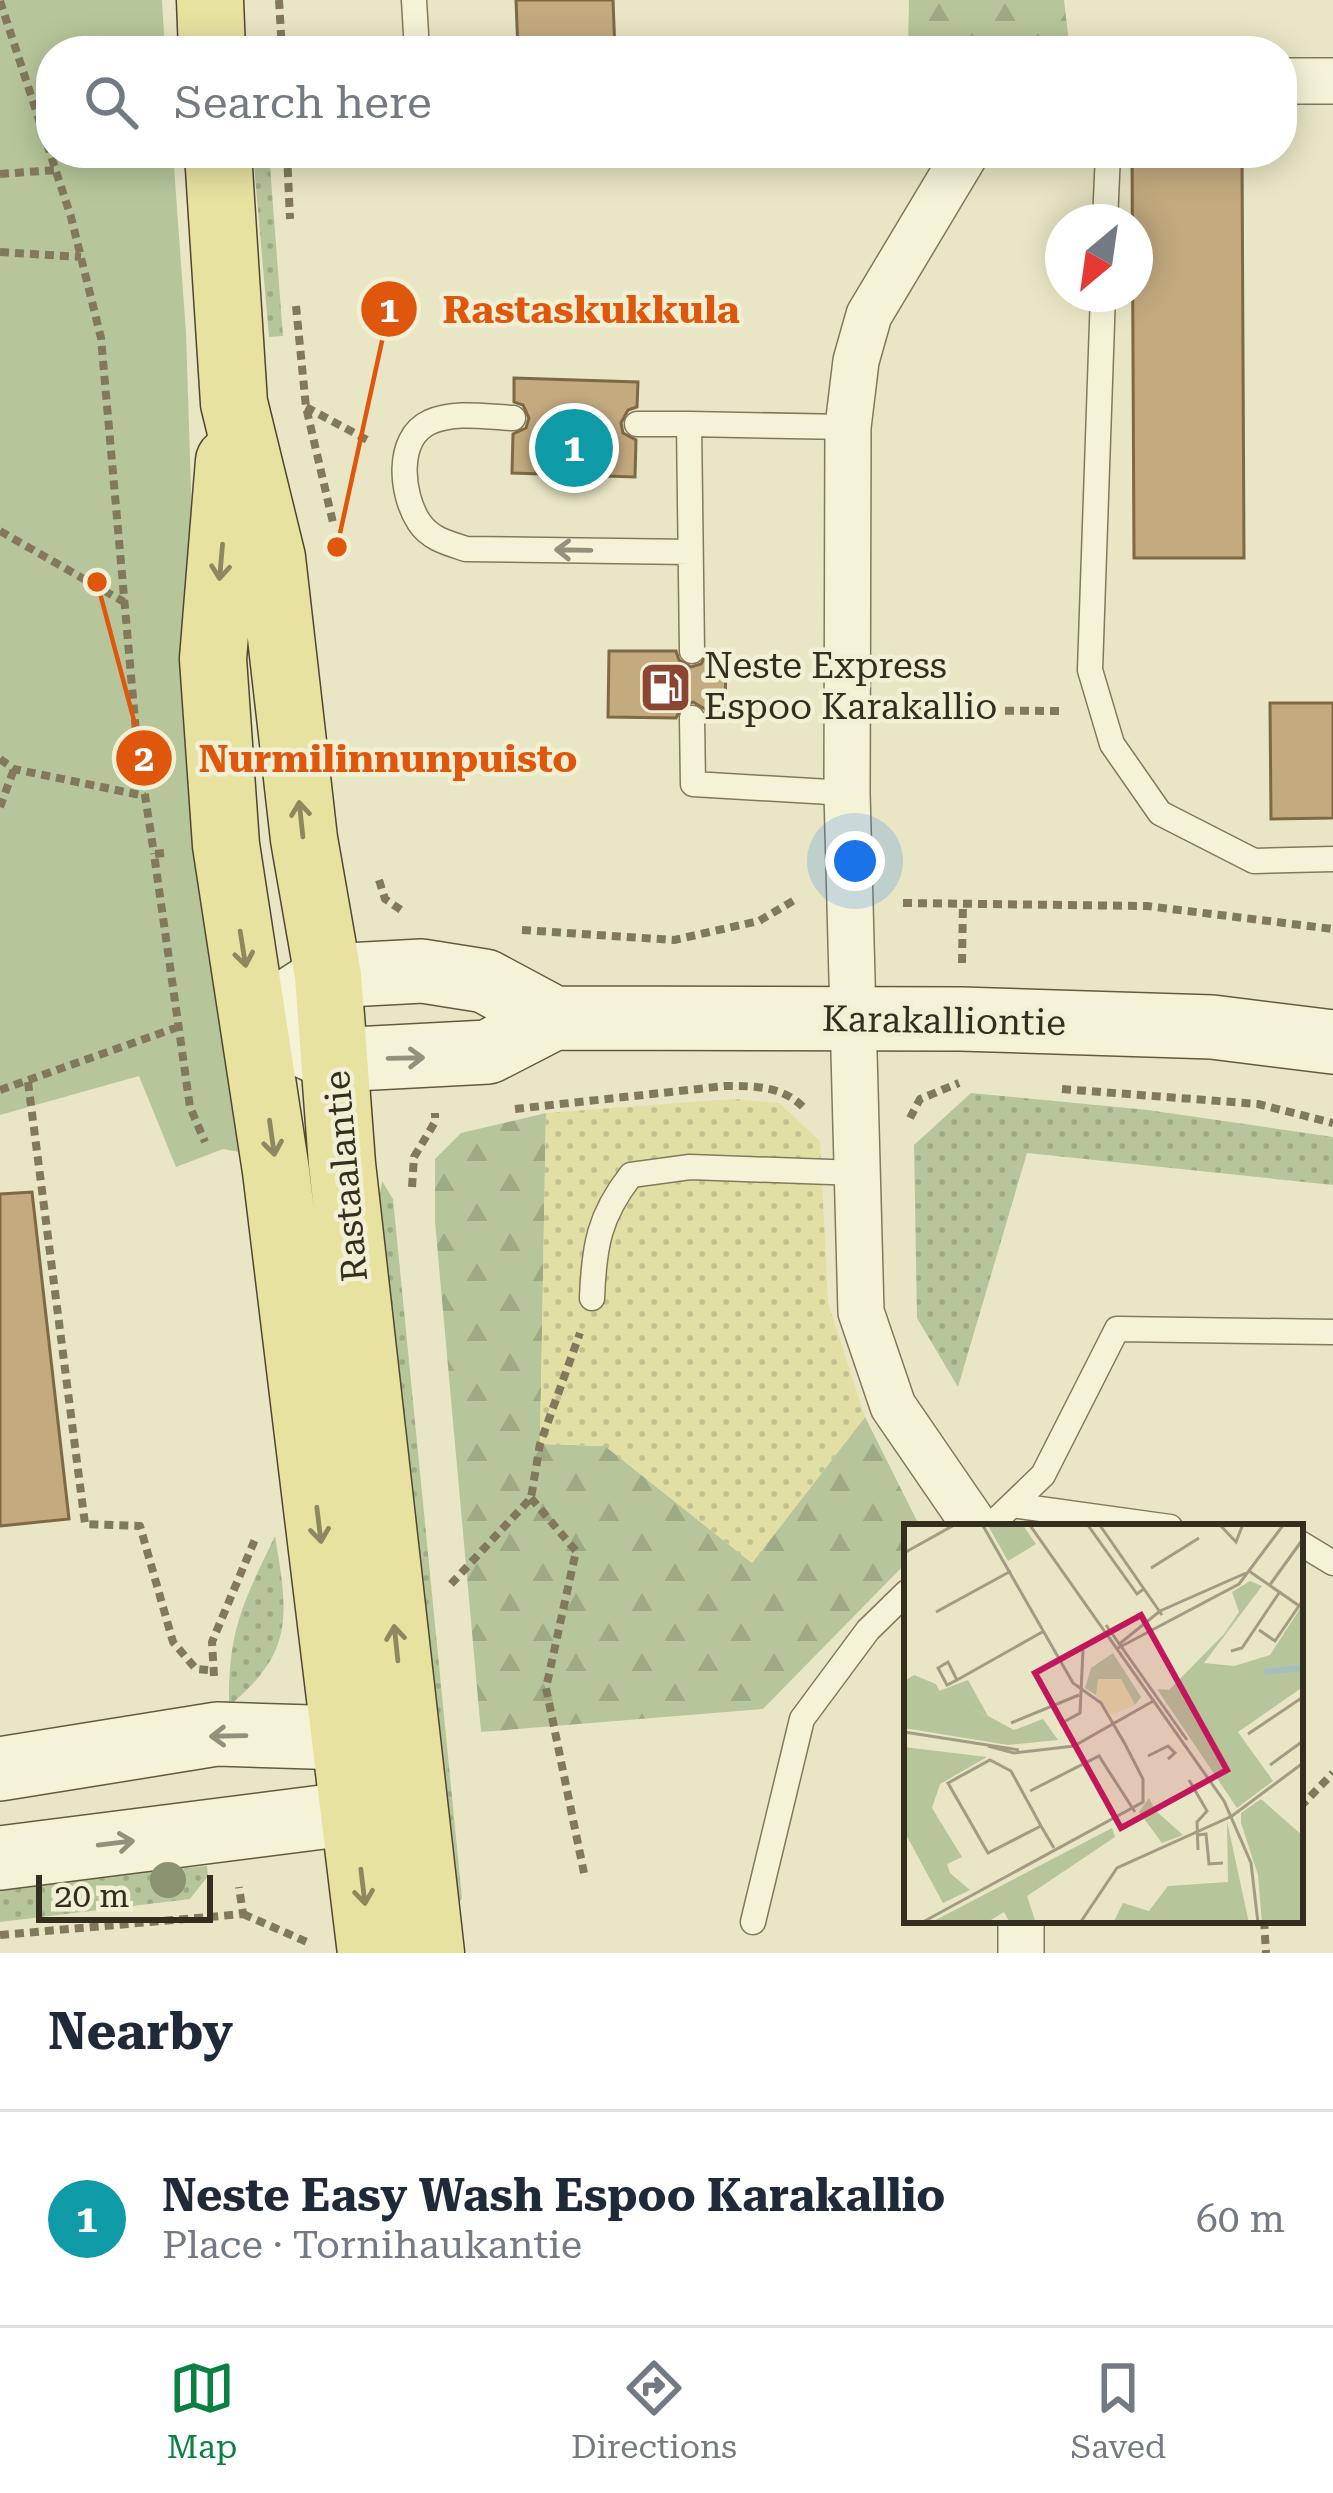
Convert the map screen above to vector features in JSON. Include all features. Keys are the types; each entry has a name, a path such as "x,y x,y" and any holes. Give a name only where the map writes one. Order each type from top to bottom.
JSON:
{"main road":[{"path":"210,0 211,36"},
{"name":"Rastaalantie","path":"219,168 234,403 213,659 226,845 255,1022 371,1953"},
{"name":"Rastaalantie","path":"234,403 272,558 304,839 328,976 431,1953"}],"street":[{"path":"1297,81 1333,81"},
{"path":"957,168 868,315 848,427 847,793 861,1312 893,1406 994,1516"},
{"name":"Karakalliontie","path":"255,1022 328,976 422,970 484,981 554,1018"},
{"name":"Karakalliontie","path":"255,1022 335,1060 488,1052 554,1018 962,1019 1212,1027 1333,1042"},
{"path":"0,1769 217,1734 345,1738 409,1759 354,1813 0,1858"}],"lane":[{"path":"414,0 416,36"},
{"path":"1106,204 1107,168"},
{"path":"1102,312 1090,670 1112,745 1160,813 1254,861 1333,860"},
{"path":"513,418 460,415 426,423 404,459 407,494 419,522 438,541 466,549 690,552"},
{"path":"637,424 848,427"},
{"path":"689,424 692,651"},
{"path":"692,718 693,784 847,793"},
{"path":"592,1298 594,1239 606,1207 631,1175 690,1167 858,1173"},
{"path":"994,1516 1043,1475 1117,1329 1333,1332"},
{"path":"994,1516 1122,1524"},
{"path":"1303,1545 1333,1563"},
{"path":"753,1922 802,1719 868,1630 904,1595"}],"path":[{"path":"280,0 281,36"},
{"path":"0,1 36,110"},
{"path":"0,174 56,170 101,338 146,796 190,1107 212,1159"},
{"path":"0,252 81,257"},
{"path":"306,407 404,459"},
{"path":"0,531 124,602"},
{"path":"898,710 1102,711"},
{"path":"0,759 14,769 146,796"},
{"path":"0,807 14,769"},
{"path":"154,854 226,845"},
{"path":"903,1133 920,1099 962,1082 962,1019"},
{"path":"0,1090 178,1027"},
{"path":"28,1082 85,1524 140,1526 173,1642 196,1669 214,1670"},
{"path":"499,1111 760,1087 793,1096 812,1116 910,1118"},
{"path":"1050,1088 1258,1104 1333,1123"},
{"path":"435,1122 456,1118"},
{"path":"451,1584 531,1498 540,1444 592,1298"},
{"path":"531,1498 576,1551 546,1688 584,1873"},
{"path":"217,1734 212,1642 264,1519"},
{"path":"1303,1804 1333,1773"},
{"path":"0,1935 243,1914 230,1829"},
{"path":"1264,1923 1266,1953"}],"green space":[{"path":"0,0 162,0 164,36 36,36 36,168 174,168 186,333 202,831 239,1152 223,1149 176,1167 139,1076 0,1115"},
{"path":"909,0 1064,0 1068,36 908,36"},
{"path":"254,168 270,168 283,336 269,337"},
{"path":"971,1093 1148,1110 1333,1137 1333,1185 1027,1153 958,1387 917,1318 914,1145"},
{"path":"546,1113 540,1444 605,1446 752,1563 865,1417 918,1524 904,1524 904,1565 763,1709 481,1732 435,1222 435,1159 461,1133"},
{"path":"382,1181 393,1199 462,1898 457,1906 374,1230"},
{"path":"275,1536 283,1588 282,1630 266,1668 229,1706 235,1636"},
{"path":"207,1866 208,1876 190,1899 0,1922 0,1885"}],"sand":[{"path":"734,1099 779,1103 820,1141 828,1303 865,1417 752,1563 605,1446 540,1444 546,1113"}],"building":[{"path":"516,0 613,0 614,36 517,36"},
{"path":"1132,168 1242,168 1244,558 1134,558 1133,312 1153,312 1153,204 1132,204"},
{"path":"514,378 638,382 637,407 628,410 621,423 623,433 636,440 635,477 512,473 513,434 526,428 529,418 523,405 514,402"},
{"path":"609,651 676,651 679,660 691,667 701,664 708,652 726,652 725,719 709,719 705,709 693,702 683,705 676,718 608,717"},
{"path":"1270,703 1333,703 1333,818 1271,819"},
{"path":"32,1192 69,1519 0,1526 0,1194"}],"place":[{"name":"Neste Easy Wash Espoo Karakallio","path":"574,448"},
{"name":"Rastaskukkula","path":"337,547"},
{"name":"Nurmilinnunpuisto","path":"97,582"},
{"name":"Neste Express Espoo Karakallio","path":"665,687"}]}
